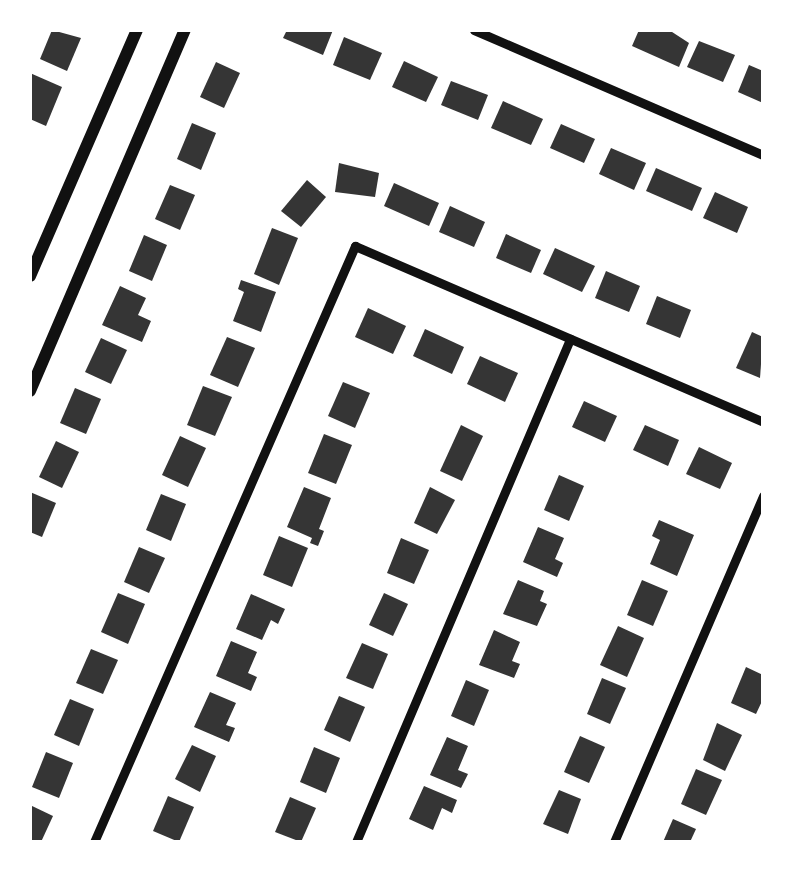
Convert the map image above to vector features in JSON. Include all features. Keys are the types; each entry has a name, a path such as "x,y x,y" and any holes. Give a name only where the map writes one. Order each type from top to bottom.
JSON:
{"main road":[{"path":"30,276 137,30"},
{"path":"30,391 185,30"}],"street":[{"path":"474,30 763,155"},
{"path":"94,842 355,246 763,422"},
{"path":"356,842 570,340"},
{"path":"614,842 763,496"}],"building":[{"path":"52,30 81,38 67,71 40,59"},
{"path":"287,30 333,30 323,55 283,38"},
{"path":"639,30 669,30 689,43 679,67 632,46"},
{"path":"344,37 382,53 370,80 333,65"},
{"path":"699,41 735,55 723,82 687,67"},
{"path":"404,61 438,77 426,102 392,87"},
{"path":"216,62 240,73 224,108 200,97"},
{"path":"749,65 763,71 763,103 738,92"},
{"path":"30,73 62,87 46,126 30,119"},
{"path":"451,81 488,95 478,120 441,105"},
{"path":"503,101 543,119 531,145 491,128"},
{"path":"192,123 216,133 201,170 177,159"},
{"path":"561,124 595,139 584,163 550,148"},
{"path":"611,148 646,163 634,190 599,174"},
{"path":"339,163 379,173 375,197 335,192"},
{"path":"656,168 702,188 692,211 646,191"},
{"path":"307,180 326,197 301,227 281,211"},
{"path":"394,183 439,203 429,226 384,206"},
{"path":"170,185 195,195 180,230 155,219"},
{"path":"715,192 748,207 737,233 703,218"},
{"path":"450,206 485,222 474,247 439,232"},
{"path":"272,228 298,238 279,285 254,274"},
{"path":"506,234 541,250 531,273 496,258"},
{"path":"144,235 167,245 152,281 129,271"},
{"path":"555,248 595,266 582,292 543,274"},
{"path":"606,271 640,286 629,312 595,298"},
{"path":"241,280 276,292 261,332 233,321 244,292 238,289"},
{"path":"120,286 146,298 138,315 151,321 142,342 102,325"},
{"path":"657,296 691,310 680,338 646,324"},
{"path":"368,308 406,326 393,354 355,337"},
{"path":"425,329 464,347 452,374 413,356"},
{"path":"752,332 763,337 760,378 736,368"},
{"path":"227,337 255,348 238,387 210,375"},
{"path":"101,338 127,350 111,384 85,372"},
{"path":"480,356 518,373 505,402 467,384"},
{"path":"343,382 370,393 355,428 328,416"},
{"path":"203,386 232,397 215,436 187,425"},
{"path":"75,388 101,399 86,434 60,423"},
{"path":"584,401 617,416 605,442 572,427"},
{"path":"461,425 483,436 462,481 440,471"},
{"path":"645,425 679,440 668,466 633,450"},
{"path":"324,434 352,445 336,484 308,473"},
{"path":"180,436 206,448 188,487 162,475"},
{"path":"56,441 79,452 62,488 39,477"},
{"path":"699,447 732,463 720,489 686,474"},
{"path":"559,475 584,486 569,521 544,510"},
{"path":"304,487 331,498 319,529 324,531 318,546 310,543 312,538 287,527"},
{"path":"430,487 455,500 437,534 414,523"},
{"path":"30,492 56,503 42,537 30,532"},
{"path":"161,494 186,504 171,541 146,530"},
{"path":"659,520 694,535 677,576 650,564 660,540 652,536"},
{"path":"538,527 564,538 555,559 563,563 557,577 523,562"},
{"path":"279,536 308,548 292,587 263,575"},
{"path":"401,538 429,550 414,584 387,573"},
{"path":"139,547 165,558 149,593 124,582"},
{"path":"518,580 544,591 540,601 547,604 537,626 503,614"},
{"path":"642,580 668,591 653,626 627,615"},
{"path":"118,593 145,604 128,644 101,632"},
{"path":"384,593 408,604 393,636 369,625"},
{"path":"251,594 285,609 278,624 271,620 262,640 236,629"},
{"path":"618,626 644,638 627,677 600,665"},
{"path":"494,630 520,642 512,661 520,664 514,678 479,665"},
{"path":"231,641 257,652 248,673 257,677 251,691 216,676"},
{"path":"362,643 388,654 373,689 346,678"},
{"path":"91,649 118,660 103,694 76,683"},
{"path":"746,667 763,675 763,699 756,714 731,703"},
{"path":"602,678 626,688 610,724 587,714"},
{"path":"466,680 489,690 474,726 451,716"},
{"path":"210,692 236,703 226,725 235,728 229,742 194,727"},
{"path":"339,696 365,707 350,742 324,730"},
{"path":"70,699 94,709 79,746 54,735"},
{"path":"717,723 742,735 725,771 703,760"},
{"path":"580,736 605,747 589,783 564,772"},
{"path":"447,737 468,746 458,770 468,774 461,788 430,775"},
{"path":"192,745 216,756 200,792 175,779"},
{"path":"314,747 340,758 326,793 300,782"},
{"path":"46,752 73,763 59,798 32,787"},
{"path":"696,769 722,780 706,815 681,804"},
{"path":"424,786 457,800 452,813 442,808 433,830 409,819"},
{"path":"559,790 581,799 568,834 543,824"},
{"path":"168,796 194,807 179,842 153,831"},
{"path":"290,797 316,808 301,842 275,832"},
{"path":"30,805 53,816 41,842 30,842"},
{"path":"673,819 696,829 690,842 663,842"}]}
